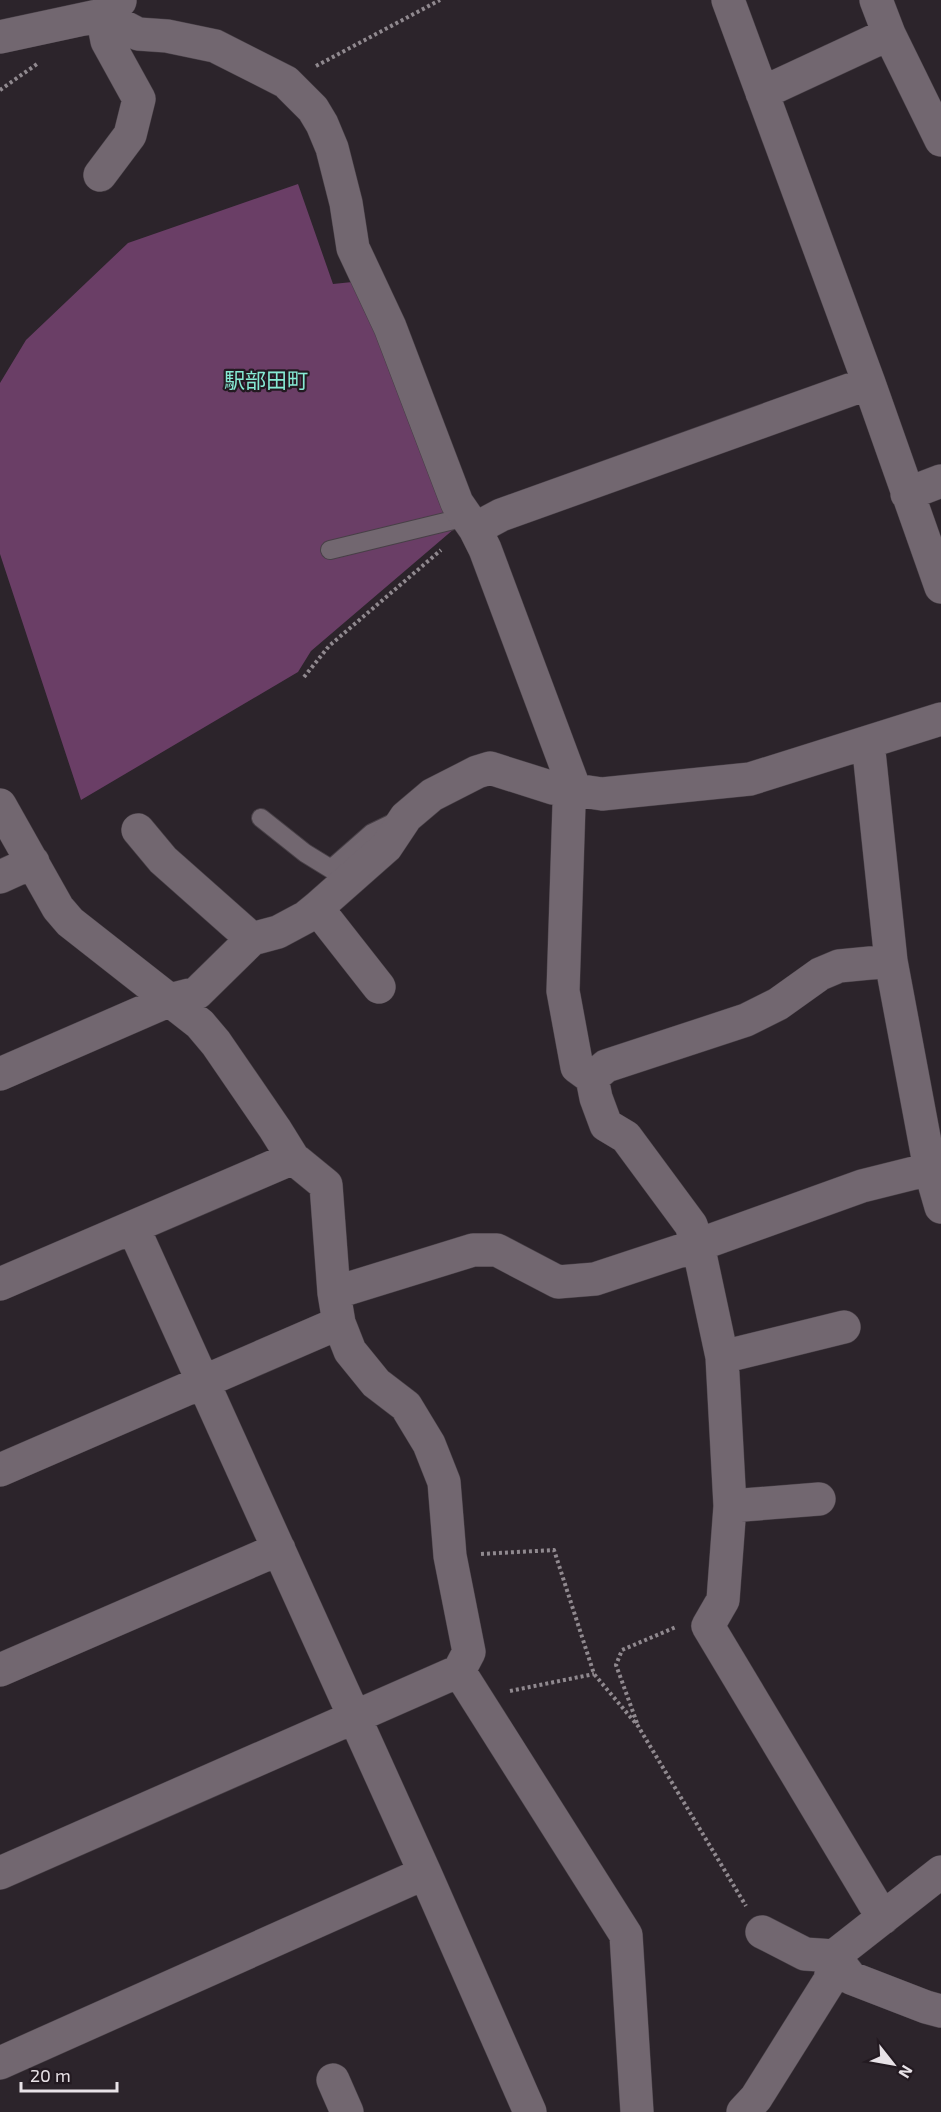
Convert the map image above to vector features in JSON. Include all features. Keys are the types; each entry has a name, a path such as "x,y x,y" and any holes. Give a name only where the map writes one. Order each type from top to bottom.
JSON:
{"street":[{"path":"728,0 869,383 941,587"},
{"path":"876,0 889,34 941,140"},
{"path":"112,8 138,34 167,36 215,46 286,82 313,110 332,148 346,203 353,248 390,327 457,503 485,549 575,790 569,805 563,992 577,1066 592,1078 596,1098 606,1125 626,1137 691,1225 698,1245 722,1357 730,1506 723,1600 708,1626 883,1918"},
{"path":"0,37 112,8"},
{"path":"100,175 130,135 139,99 107,41 112,8"},
{"path":"762,93 889,34"},
{"path":"471,523 501,516 869,383"},
{"path":"907,494 941,481"},
{"path":"0,1074 170,1000 197,993 252,939 279,932 317,908 386,847 406,817 432,795 477,772 490,768 553,788 602,794 750,779 941,719"},
{"path":"868,742 891,961 930,1169 941,1207"},
{"path":"0,805 58,908 70,922 200,1024 216,1043 293,1158 326,1185 337,1308 350,1351 376,1383 406,1406 429,1444 444,1482 450,1556 469,1652 468,1684 626,1935 637,2112"},
{"path":"138,830 162,860 252,939"},
{"path":"0,877 33,862"},
{"path":"317,908 380,987"},
{"path":"592,1078 606,1066 746,1020 778,1004 820,974 839,966 891,961"},
{"path":"0,1284 293,1158"},
{"path":"0,1470 204,1383 337,1308 473,1250 498,1250 558,1282 595,1279 862,1186 930,1169"},
{"path":"133,1227 425,1873 530,2112"},
{"path":"722,1357 844,1327"},
{"path":"730,1506 819,1499"},
{"path":"0,1670 279,1549"},
{"path":"0,1873 354,1718 468,1684"},
{"path":"762,1932 805,1954 834,1956 941,1872"},
{"path":"0,2063 425,1873"},
{"path":"834,1956 851,1978 941,2011"},
{"path":"743,2112 756,2098 830,1980 834,1956"},
{"path":"333,2080 347,2112"}],"lane":[{"path":"330,550 471,523"},
{"path":"261,818 305,853 331,868 372,833 406,817"}],"path":[{"path":"286,82 440,0"},
{"path":"304,677 329,646 471,523"},
{"path":"450,1556 554,1550 594,1674 638,1726 762,1932"},
{"path":"638,1726 616,1665 622,1650 692,1620 714,1616"},
{"path":"468,1684 594,1674"}],"shaded area":[{"path":"298,184 333,284 362,281 452,509 454,529 311,651 298,672 81,800 0,554 0,383 26,340 128,243"}],"district":[{"name":"駅部田町","path":"266,381"}]}
